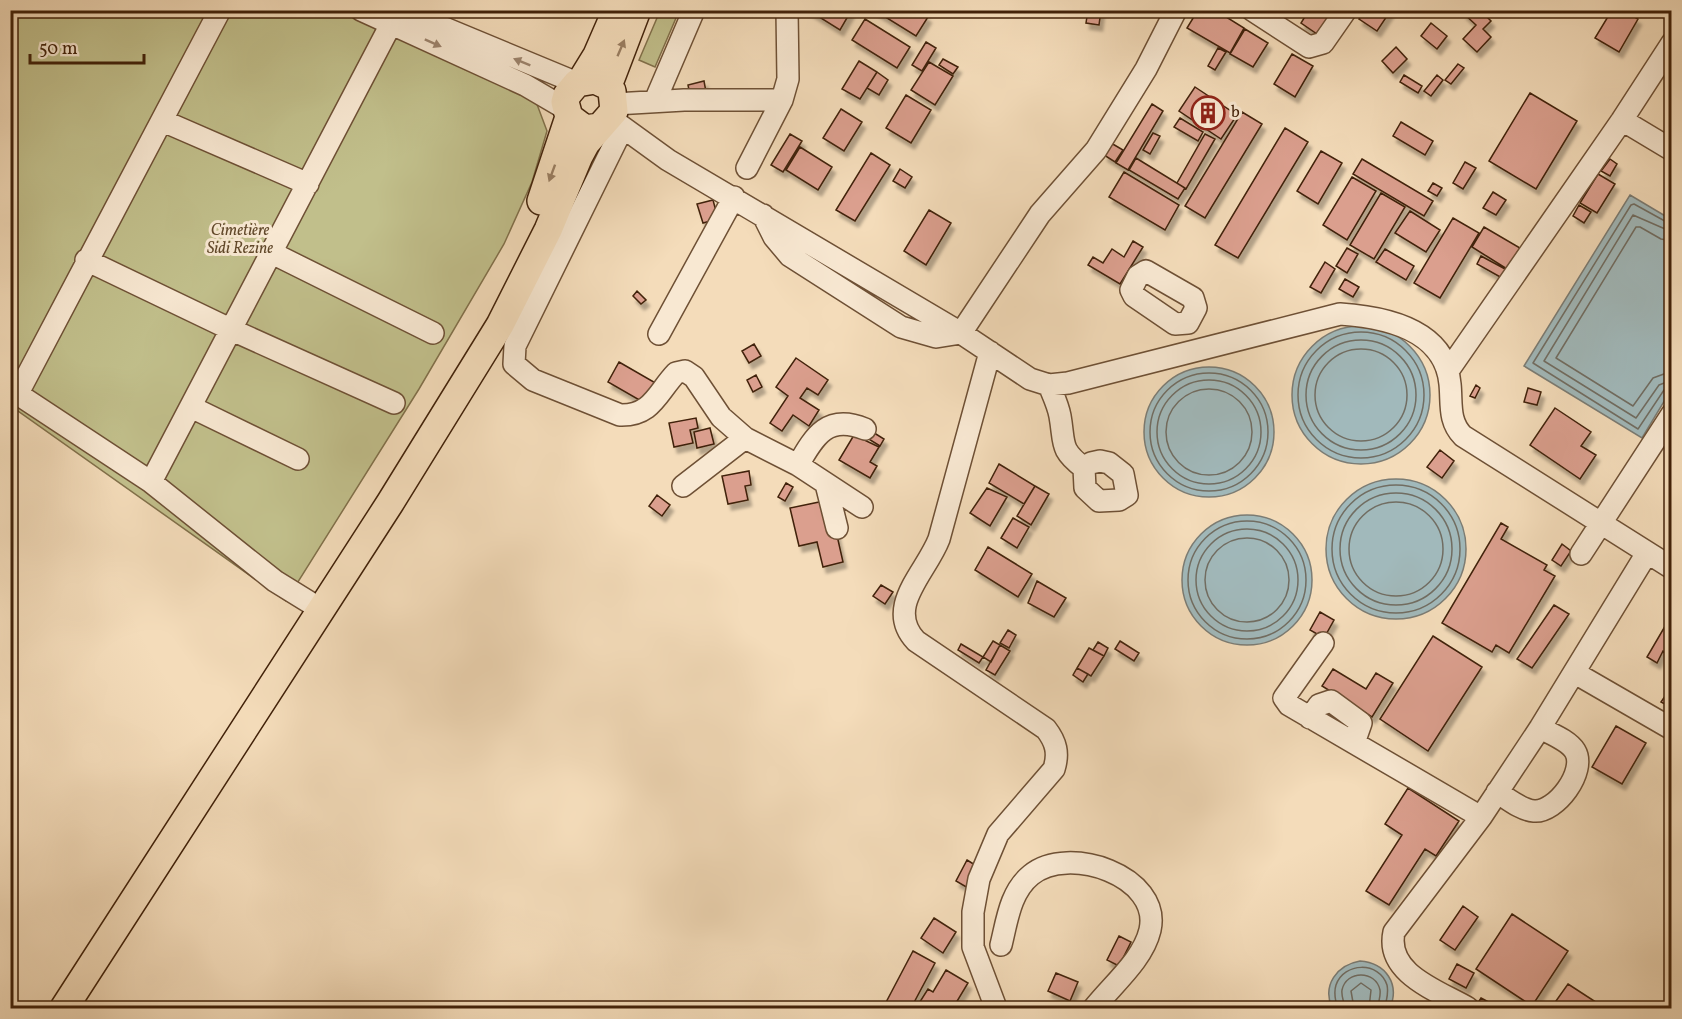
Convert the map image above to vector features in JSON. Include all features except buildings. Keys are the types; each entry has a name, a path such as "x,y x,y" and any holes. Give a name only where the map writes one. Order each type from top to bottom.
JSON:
{"main road":[{"path":"48,1008 430,413 490,309 531,225 553,171 567,113 567,95 597,55 617,10"},
{"path":"64,1008 390,503 482,355 548,230 579,156 611,113 637,10"},
{"path":"579,82 595,80 611,113"},
{"path":"567,113 585,129 611,113"}],"street":[{"path":"220,10 163,121 14,391 151,482 275,581 309,602"},
{"path":"361,10 396,17 579,82"},
{"path":"655,101 694,10"},
{"path":"747,168 783,100 788,79 787,10"},
{"path":"1252,10 1309,47 1323,43 1346,10"},
{"path":"961,333 1040,214 1096,150 1146,69 1168,16"},
{"path":"396,17 525,85 567,113"},
{"path":"151,482 396,17"},
{"path":"1448,371 1622,120 1671,43"},
{"path":"611,113 655,101 783,100"},
{"path":"611,113 668,160 763,215 774,237 795,260 901,327 924,336 936,337 961,333 1030,379 1049,385 1068,383 1340,314 1395,322 1433,344 1442,356 1448,371 1453,423 1463,436 1671,568"},
{"path":"611,113 515,346 514,364 533,380 620,415 630,415 648,408 676,373 685,371 694,377 721,417 745,438 798,465 862,507"},
{"path":"1622,120 1671,150"},
{"path":"163,121 308,184"},
{"path":"659,334 734,197"},
{"path":"272,253 433,333"},
{"path":"86,260 232,330 394,403"},
{"path":"1184,325 1191,351"},
{"path":"990,352 939,539 909,592 903,609 906,627 916,641 1046,729 1055,743 1054,769 998,834 979,879 973,912 973,947 996,1008"},
{"path":"1049,385 1058,408 1062,444 1070,457 1084,468"},
{"path":"191,407 298,459"},
{"path":"1581,554 1671,414"},
{"path":"798,465 814,437 835,424 850,423 865,429"},
{"path":"683,486 745,438"},
{"path":"826,484 837,528"},
{"path":"1468,1008 1401,967 1396,960 1392,941 1399,924 1481,817 1540,729 1647,553"},
{"path":"1323,643 1284,698 1288,705 1310,718 1319,705 1331,701 1361,723 1354,743 1481,817"},
{"path":"1575,673 1671,729"},
{"path":"1497,792 1533,811 1549,809 1562,798 1577,769 1578,757 1571,747 1540,729"},
{"path":"1001,945 1012,900 1032,874 1052,865 1068,862 1096,866 1121,877 1141,894 1147,904 1150,928 1140,951 1094,1008"}],"green space":[{"name":"Cimetière Sidi Rezine","path":"11,11 343,11 535,99 547,131 532,182 504,244 419,389 286,601 11,406"},
{"path":"660,11 679,11 655,67 639,60"}],"water":[{"path":"1630,195 1672,220 1671,390 1642,438 1524,366"},
{"path":"1361,326 1387,331 1410,346 1425,369 1430,395 1425,421 1410,444 1387,459 1361,464 1335,459 1312,444 1297,421 1292,395 1297,369 1312,346 1335,331"},
{"path":"1209,367 1234,372 1255,386 1269,407 1274,432 1269,457 1255,478 1234,492 1209,497 1184,492 1163,478 1149,457 1144,432 1149,407 1163,386 1184,372"},
{"path":"1396,479 1423,484 1445,500 1461,522 1466,549 1461,576 1445,598 1423,614 1396,619 1369,614 1347,598 1331,576 1326,549 1331,522 1347,500 1369,484"},
{"path":"1247,515 1272,520 1293,534 1307,555 1312,580 1307,605 1293,626 1272,640 1247,645 1222,640 1201,626 1187,605 1182,580 1187,555 1201,534 1222,520"},
{"path":"1360,961 1377,966 1388,976 1393,991 1390,1008 1332,1008 1329,992 1334,977 1345,967"}],"place":[{"name":"b","path":"1208,113"}]}
